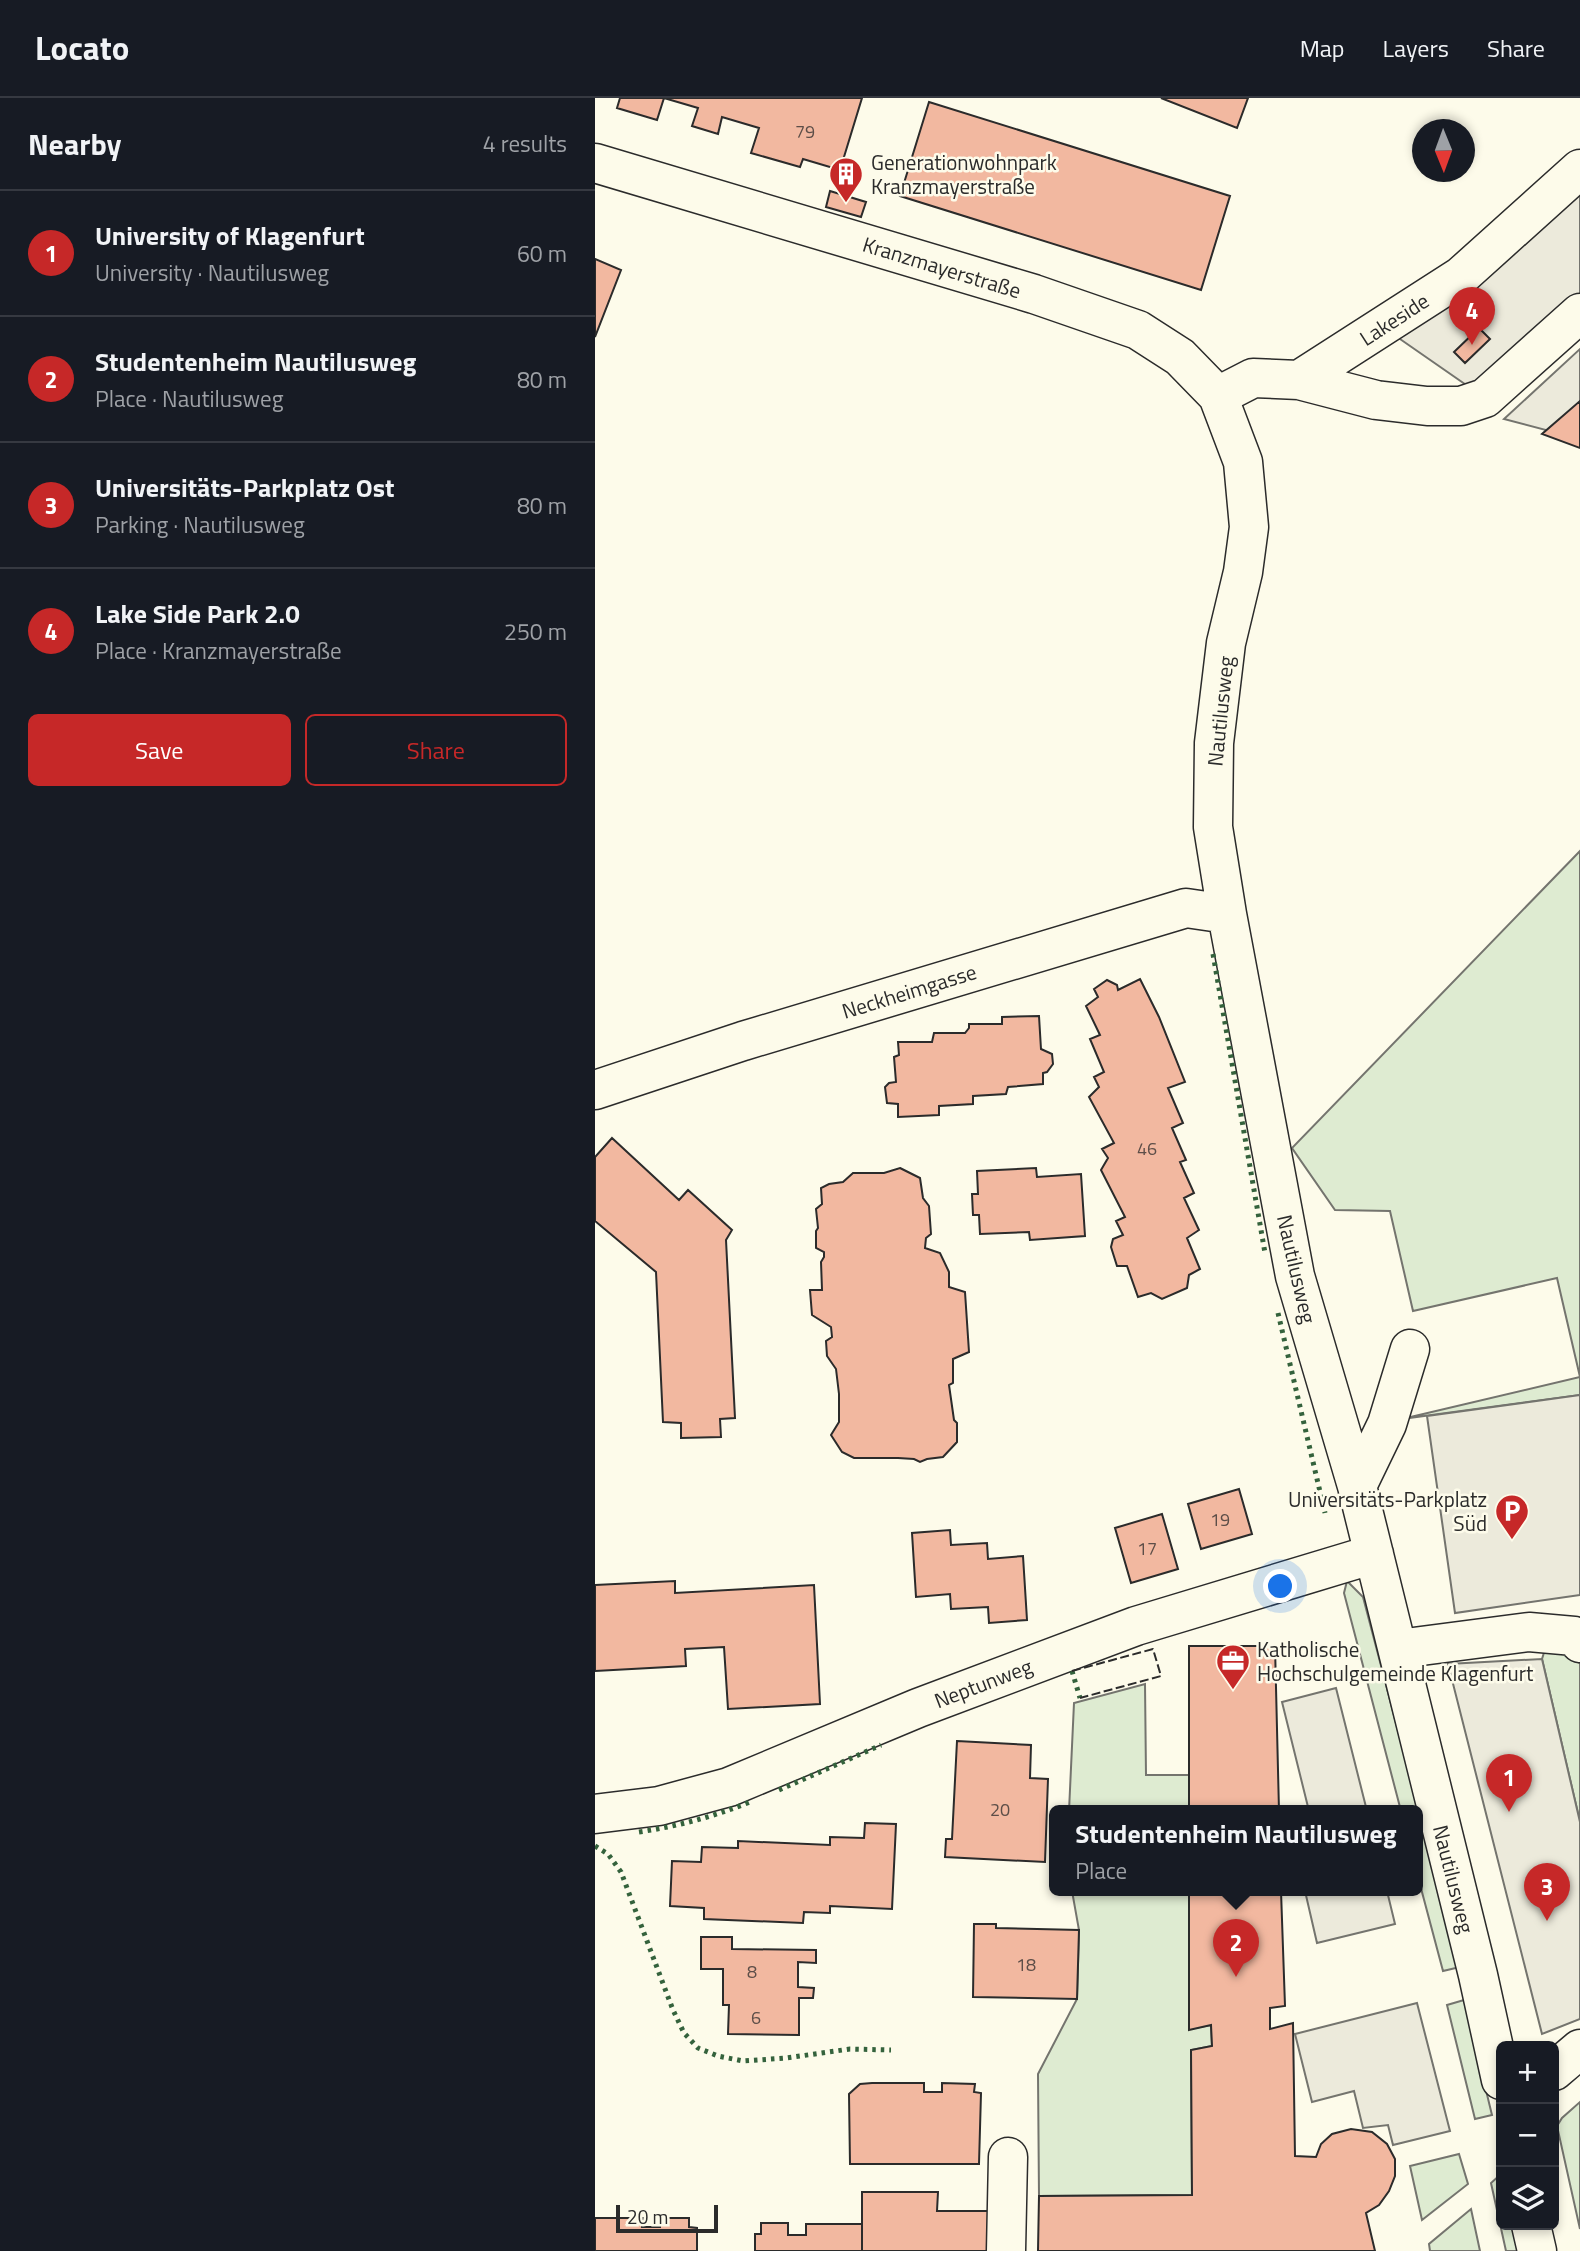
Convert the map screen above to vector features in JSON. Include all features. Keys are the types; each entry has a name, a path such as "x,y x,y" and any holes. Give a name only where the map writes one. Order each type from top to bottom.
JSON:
{"street":[{"name":"Kranzmayerstraße","path":"595,163 1034,294 1138,330 1180,357 1218,396 1237,445"},
{"name":"Lakeside","path":"1299,380 1461,276 1580,169"},
{"path":"1218,396 1253,378 1299,380 1376,400 1427,407 1461,407 1485,398 1580,313"},
{"name":"Nautilusweg","path":"1237,445 1243,462 1249,527 1243,572 1226,643 1214,743 1213,827 1295,1276 1357,1486 1496,2057"},
{"name":"Neckheimgasse","path":"595,1090 756,1037 1186,908 1227,914"},
{"path":"1357,1486 1387,1424 1410,1349"},
{"name":"Neptunweg","path":"595,1814 659,1806 729,1787 918,1708 1136,1626 1374,1554"},
{"path":"1398,1649 1529,1632 1574,1636 1580,1643"},
{"path":"1559,2067 1580,2049"},
{"path":"1006,2251 1008,2157"},
{"path":"1532,2230 1537,2251"}],"green space":[{"path":"1580,851 1580,1377 1557,1278 1413,1311 1390,1211 1335,1210 1292,1148"},
{"path":"1580,1377 1580,1395 1402,1419"},
{"path":"1347,1581 1363,1597 1418,1805 1399,1805 1344,1593"},
{"path":"1547,1643 1571,1645 1580,1664 1580,1822 1542,1659"},
{"path":"1145,1684 1146,1775 1189,1775 1189,1805 1069,1805 1074,1703"},
{"path":"1423,1826 1460,1967 1443,1971 1423,1896"},
{"path":"1073,1896 1189,1896 1189,2029 1211,2025 1212,2046 1191,2050 1192,2195 1039,2196 1038,2074 1077,1999 1079,1930"},
{"path":"1464,2000 1492,2115 1475,2119 1447,2005"},
{"path":"1580,2102 1580,2229 1559,2135 1559,2123"},
{"path":"1459,2154 1468,2184 1422,2220 1410,2166"},
{"path":"1496,2178 1496,2206 1491,2183"},
{"path":"1471,2209 1480,2251 1430,2251 1429,2244"},
{"path":"1501,2230 1518,2230 1523,2251 1506,2251"}],"shaded area":[{"path":"1580,157 1580,313 1485,398 1387,330"},
{"path":"1580,349 1580,439 1504,419"},
{"name":"Universitäts-Parkplatz Süd","path":"1580,1395 1580,1595 1455,1613 1427,1416"},
{"path":"1542,1659 1580,1822 1580,2019 1542,2034 1448,1664"},
{"path":"1336,1688 1365,1805 1308,1805 1282,1702"},
{"path":"1306,1896 1388,1896 1395,1924 1317,1943"},
{"path":"1417,2003 1450,2131 1393,2145 1388,2125 1363,2128 1354,2091 1312,2102 1295,2034"}],"building":[{"path":"620,98 664,98 657,120 617,108"},
{"path":"664,98 862,98 840,170 803,159 800,167 751,153 759,128 722,117 718,134 692,126 698,108"},
{"path":"1161,98 1248,98 1237,128"},
{"path":"929,102 1230,196 1201,290 900,196"},
{"name":"Generationwohnpark Kranzmayerstraße","path":"830,191 866,202 861,217 826,207"},
{"path":"595,259 621,270 595,337"},
{"path":"1479,328 1490,339 1465,363 1454,352"},
{"path":"1580,401 1580,448 1542,434"},
{"path":"1140,979 1159,1017 1185,1082 1168,1088 1183,1123 1172,1128 1186,1160 1180,1162 1194,1193 1184,1198 1199,1230 1187,1238 1200,1269 1189,1275 1187,1288 1162,1299 1151,1293 1138,1297 1127,1266 1117,1266 1111,1247 1113,1239 1123,1235 1116,1221 1125,1217 1101,1170 1108,1158 1102,1149 1114,1143 1089,1097 1099,1087 1094,1077 1104,1072 1090,1039 1100,1035 1086,1006 1098,997 1094,989 1107,980 1117,985 1118,990"},
{"path":"1039,1016 1041,1049 1052,1054 1053,1064 1043,1073 1043,1084 1008,1087 1006,1094 973,1096 973,1104 939,1106 939,1115 898,1117 898,1104 887,1103 885,1087 896,1082 894,1057 899,1055 898,1042 932,1042 934,1033 965,1033 969,1024 1002,1024 1002,1017"},
{"path":"612,1138 679,1200 688,1190 732,1230 726,1240 735,1418 720,1419 721,1437 681,1438 681,1423 663,1422 656,1272 595,1221 595,1157"},
{"path":"900,1168 920,1178 923,1198 929,1206 931,1234 926,1238 925,1248 940,1253 949,1272 949,1287 965,1292 969,1352 953,1359 953,1383 949,1385 954,1420 957,1423 957,1442 943,1457 920,1462 898,1458 854,1458 842,1452 831,1435 839,1422 839,1394 836,1369 827,1356 826,1341 832,1337 831,1327 812,1315 810,1290 822,1290 821,1262 824,1252 816,1248 816,1209 822,1204 821,1188 843,1182 853,1173 884,1173"},
{"path":"1036,1168 1037,1177 1081,1174 1085,1236 1030,1240 1029,1232 980,1234 979,1215 973,1215 972,1194 978,1194 977,1171"},
{"path":"1239,1489 1252,1534 1201,1549 1188,1504"},
{"path":"1162,1514 1178,1569 1131,1583 1115,1528"},
{"path":"950,1530 951,1545 987,1543 988,1559 1023,1556 1027,1620 989,1623 988,1607 951,1609 950,1594 916,1597 912,1533"},
{"path":"675,1581 675,1593 814,1585 820,1704 728,1709 724,1647 685,1649 686,1666 595,1671 595,1585"},
{"path":"1189,1646 1275,1646 1279,1805 1189,1805"},
{"path":"957,1741 1031,1745 1030,1778 1048,1779 1045,1862 945,1857 946,1839 952,1839"},
{"path":"865,1823 896,1824 892,1909 830,1906 830,1913 804,1912 803,1923 704,1919 704,1908 670,1906 672,1861 701,1862 702,1847 738,1848 738,1841 830,1845 830,1837 864,1838"},
{"path":"1189,1896 1281,1896 1285,2006 1270,2008 1270,2029 1293,2023 1295,2156 1316,2157 1321,2144 1332,2134 1351,2129 1372,2132 1387,2144 1395,2159 1395,2176 1379,2205 1366,2213 1375,2251 1038,2251 1039,2196 1192,2195 1191,2050 1212,2046 1211,2025 1189,2030"},
{"path":"974,1924 996,1924 996,1928 1079,1930 1077,1999 973,1997"},
{"path":"701,1937 732,1937 732,1949 816,1950 816,1963 798,1962 798,1987 814,1988 813,1998 799,1998 799,2035 728,2034 729,2005 723,2005 723,1969 701,1969"},
{"path":"924,2083 924,2092 942,2092 942,2083 975,2084 974,2092 981,2093 979,2164 850,2164 849,2094 860,2084"},
{"path":"862,2192 938,2192 937,2211 997,2211 997,2251 862,2251"},
{"path":"595,2218 643,2218 642,2227 660,2227 660,2218 689,2218 689,2227 697,2228 697,2251 595,2251"},
{"path":"761,2223 788,2223 788,2235 806,2235 806,2224 862,2224 862,2251 755,2251 755,2234 761,2234"}],"hedge":[{"path":"1213,954 1265,1253"},
{"path":"1278,1313 1325,1513"},
{"path":"1072,1671 1080,1698"},
{"path":"779,1790 881,1745"},
{"path":"639,1832 695,1820 750,1802"},
{"path":"595,1846 608,1854 621,1872 673,2010 684,2033 698,2048 718,2056 743,2061 850,2049 891,2050"}],"fence":[{"path":"1072,1671 1153,1649 1161,1676 1080,1698"}],"place":[{"name":"Generationwohnpark Kranzmayerstraße","path":"846,204"},
{"name":"Lake Side Park 2.0","path":"1472,345"},
{"name":"Universitäts-Parkplatz Süd","path":"1512,1541"},
{"name":"Katholische Hochschulgemeinde Klagenfurt","path":"1233,1691"},
{"name":"University of Klagenfurt","path":"1509,1812"},
{"name":"Universitäts-Parkplatz Ost","path":"1547,1921"},
{"name":"Studentenheim Nautilusweg","path":"1236,1977"}]}
